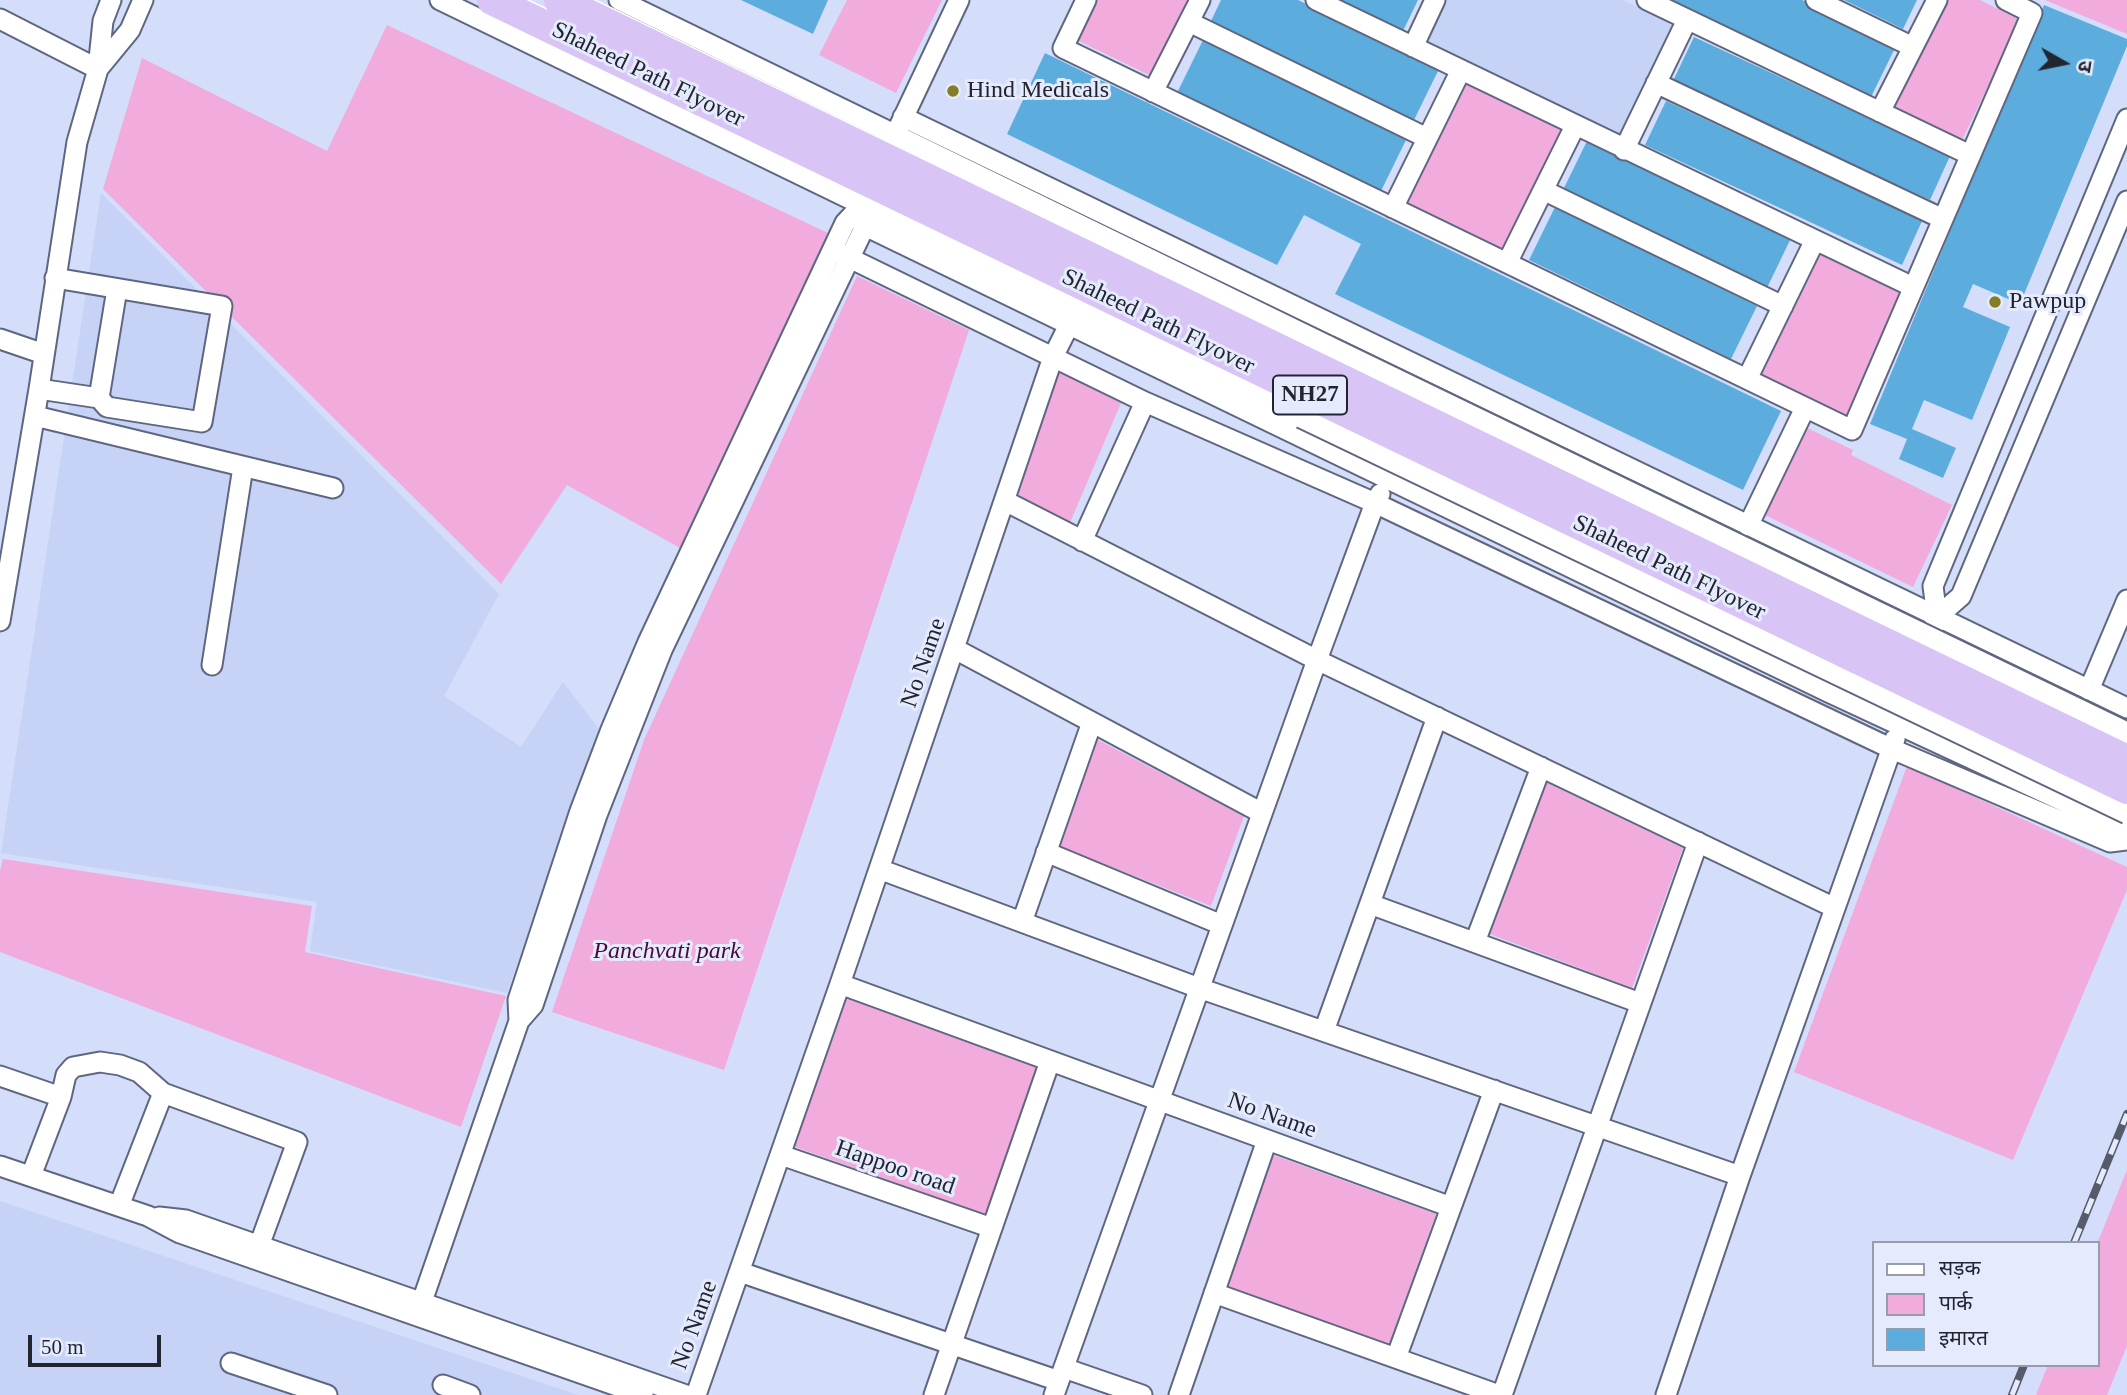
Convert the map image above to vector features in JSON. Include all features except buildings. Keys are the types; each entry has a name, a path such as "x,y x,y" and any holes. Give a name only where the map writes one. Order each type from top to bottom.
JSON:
{"highway":[{"name":"Shaheed Path Flyover","path":"492,0 2127,789"},
{"name":"Shaheed Path Flyover","path":"559,0 2127,760"}],"street":[{"path":"0,621 77,142 98,69 103,21 111,0"},
{"path":"98,69 131,30 143,0"},
{"path":"440,0 1301,418 2127,814"},
{"path":"619,0 898,125 2127,708"},
{"path":"841,254 845,223 862,205 959,0"},
{"path":"1084,0 1063,48 1852,430 2032,13 2006,0"},
{"path":"1153,92 1200,0"},
{"path":"1316,0 1913,287"},
{"path":"1413,47 1435,0"},
{"path":"1647,0 1970,155"},
{"path":"1816,0 1913,47"},
{"path":"1880,112 1937,0"},
{"path":"0,19 98,69"},
{"path":"1624,150 1687,20"},
{"path":"1189,22 1427,138"},
{"path":"1393,208 1461,70"},
{"path":"1656,83 1943,219"},
{"path":"1666,1395 1740,1176 1937,617 1933,586 2127,119"},
{"path":"898,125 1329,346 2127,732"},
{"path":"1507,263 1575,126"},
{"path":"1545,191 1783,306"},
{"path":"1937,617 1961,596 2127,201"},
{"path":"419,1309 519,1021 533,1005 597,815 662,650 841,254 865,226 862,205"},
{"path":"865,226 1828,692 2127,831"},
{"path":"1747,379 1815,240"},
{"path":"841,254 1145,401 1375,503 1892,749 2110,842 2127,840"},
{"path":"39,388 99,398 107,407 202,422 222,306 55,278"},
{"path":"99,398 117,289"},
{"name":"No Name","path":"685,1394 740,1272 1053,357 1069,325"},
{"path":"0,339 44,354"},
{"path":"1082,541 1145,401"},
{"path":"1748,526 1805,408"},
{"path":"35,416 333,488"},
{"path":"212,665 243,467"},
{"path":"1059,1381 1317,660 1375,503 1388,480"},
{"path":"1005,501 1317,660 1835,908"},
{"path":"2089,690 2127,600"},
{"path":"955,649 1262,813"},
{"path":"1324,1031 1437,718"},
{"path":"1022,922 1092,722"},
{"path":"1475,942 1541,767"},
{"path":"1214,1293 1500,1395 1698,842"},
{"path":"1046,852 1222,925"},
{"path":"879,869 1199,988 1740,1176"},
{"path":"1370,904 1640,1003"},
{"name":"No Name","path":"840,984 1451,1207"},
{"path":"934,1395 1050,1060"},
{"path":"31,1176 61,1097 66,1075 73,1067 100,1062 120,1065 139,1072 163,1093 297,1142 259,1245"},
{"path":"0,1076 61,1097"},
{"path":"1396,1358 1494,1090"},
{"path":"119,1206 163,1093"},
{"path":"1179,1395 1267,1140"},
{"name":"Happoo road","path":"781,1155 992,1228"},
{"path":"0,1166 148,1216 180,1233 685,1394"},
{"path":"148,1216 186,1220 259,1245 643,1395"},
{"name":"No Name","path":"740,1272 1059,1381 1142,1395"},
{"path":"231,1363 327,1395"},
{"path":"443,1385 470,1395"}],"shaded area":[{"path":"1446,0 1623,0 1674,25 1620,136 1426,42"},
{"path":"101,193 499,594 444,696 521,747 563,682 599,729 507,993 310,951 317,902 1,853"},
{"path":"0,1201 578,1395 0,1395"}],"green space":[{"path":"847,0 942,0 896,93 819,55"},
{"path":"1096,0 1191,0 1153,77 1077,40"},
{"path":"1945,0 1980,0 2020,20 1961,142 1893,108"},
{"path":"2045,0 2127,0 2127,34"},
{"path":"387,25 830,234 680,548 567,485 501,584 103,189 142,58 327,151"},
{"path":"1464,81 1564,130 1505,251 1406,202"},
{"path":"1817,250 1907,293 1848,418 1758,375"},
{"name":"Panchvati park","path":"857,276 969,330 724,1070 552,1012 644,740"},
{"path":"1059,371 1121,403 1069,525 1016,496"},
{"path":"1805,427 1853,450 1851,455 1952,505 1913,587 1763,514"},
{"path":"1096,739 1244,816 1211,906 1056,845"},
{"path":"1907,766 2127,867 2127,890 2013,1160 1794,1072"},
{"path":"1545,782 1683,848 1632,988 1490,934"},
{"path":"3,859 312,906 305,952 506,996 461,1127 0,952 0,871"},
{"path":"844,993 1040,1064 986,1215 790,1145"},
{"path":"1273,1155 1436,1214 1389,1344 1226,1286"},
{"path":"2127,1170 2127,1346 2107,1395 2036,1395 2047,1367 2099,1367 2098,1241"}],"railway":[{"path":"2075,1241 2127,1114"},
{"path":"2012,1395 2023,1367"}],"place":[{"name":"Hind Medicals","path":"953,91"},
{"name":"Pawpup","path":"1995,302"}]}
